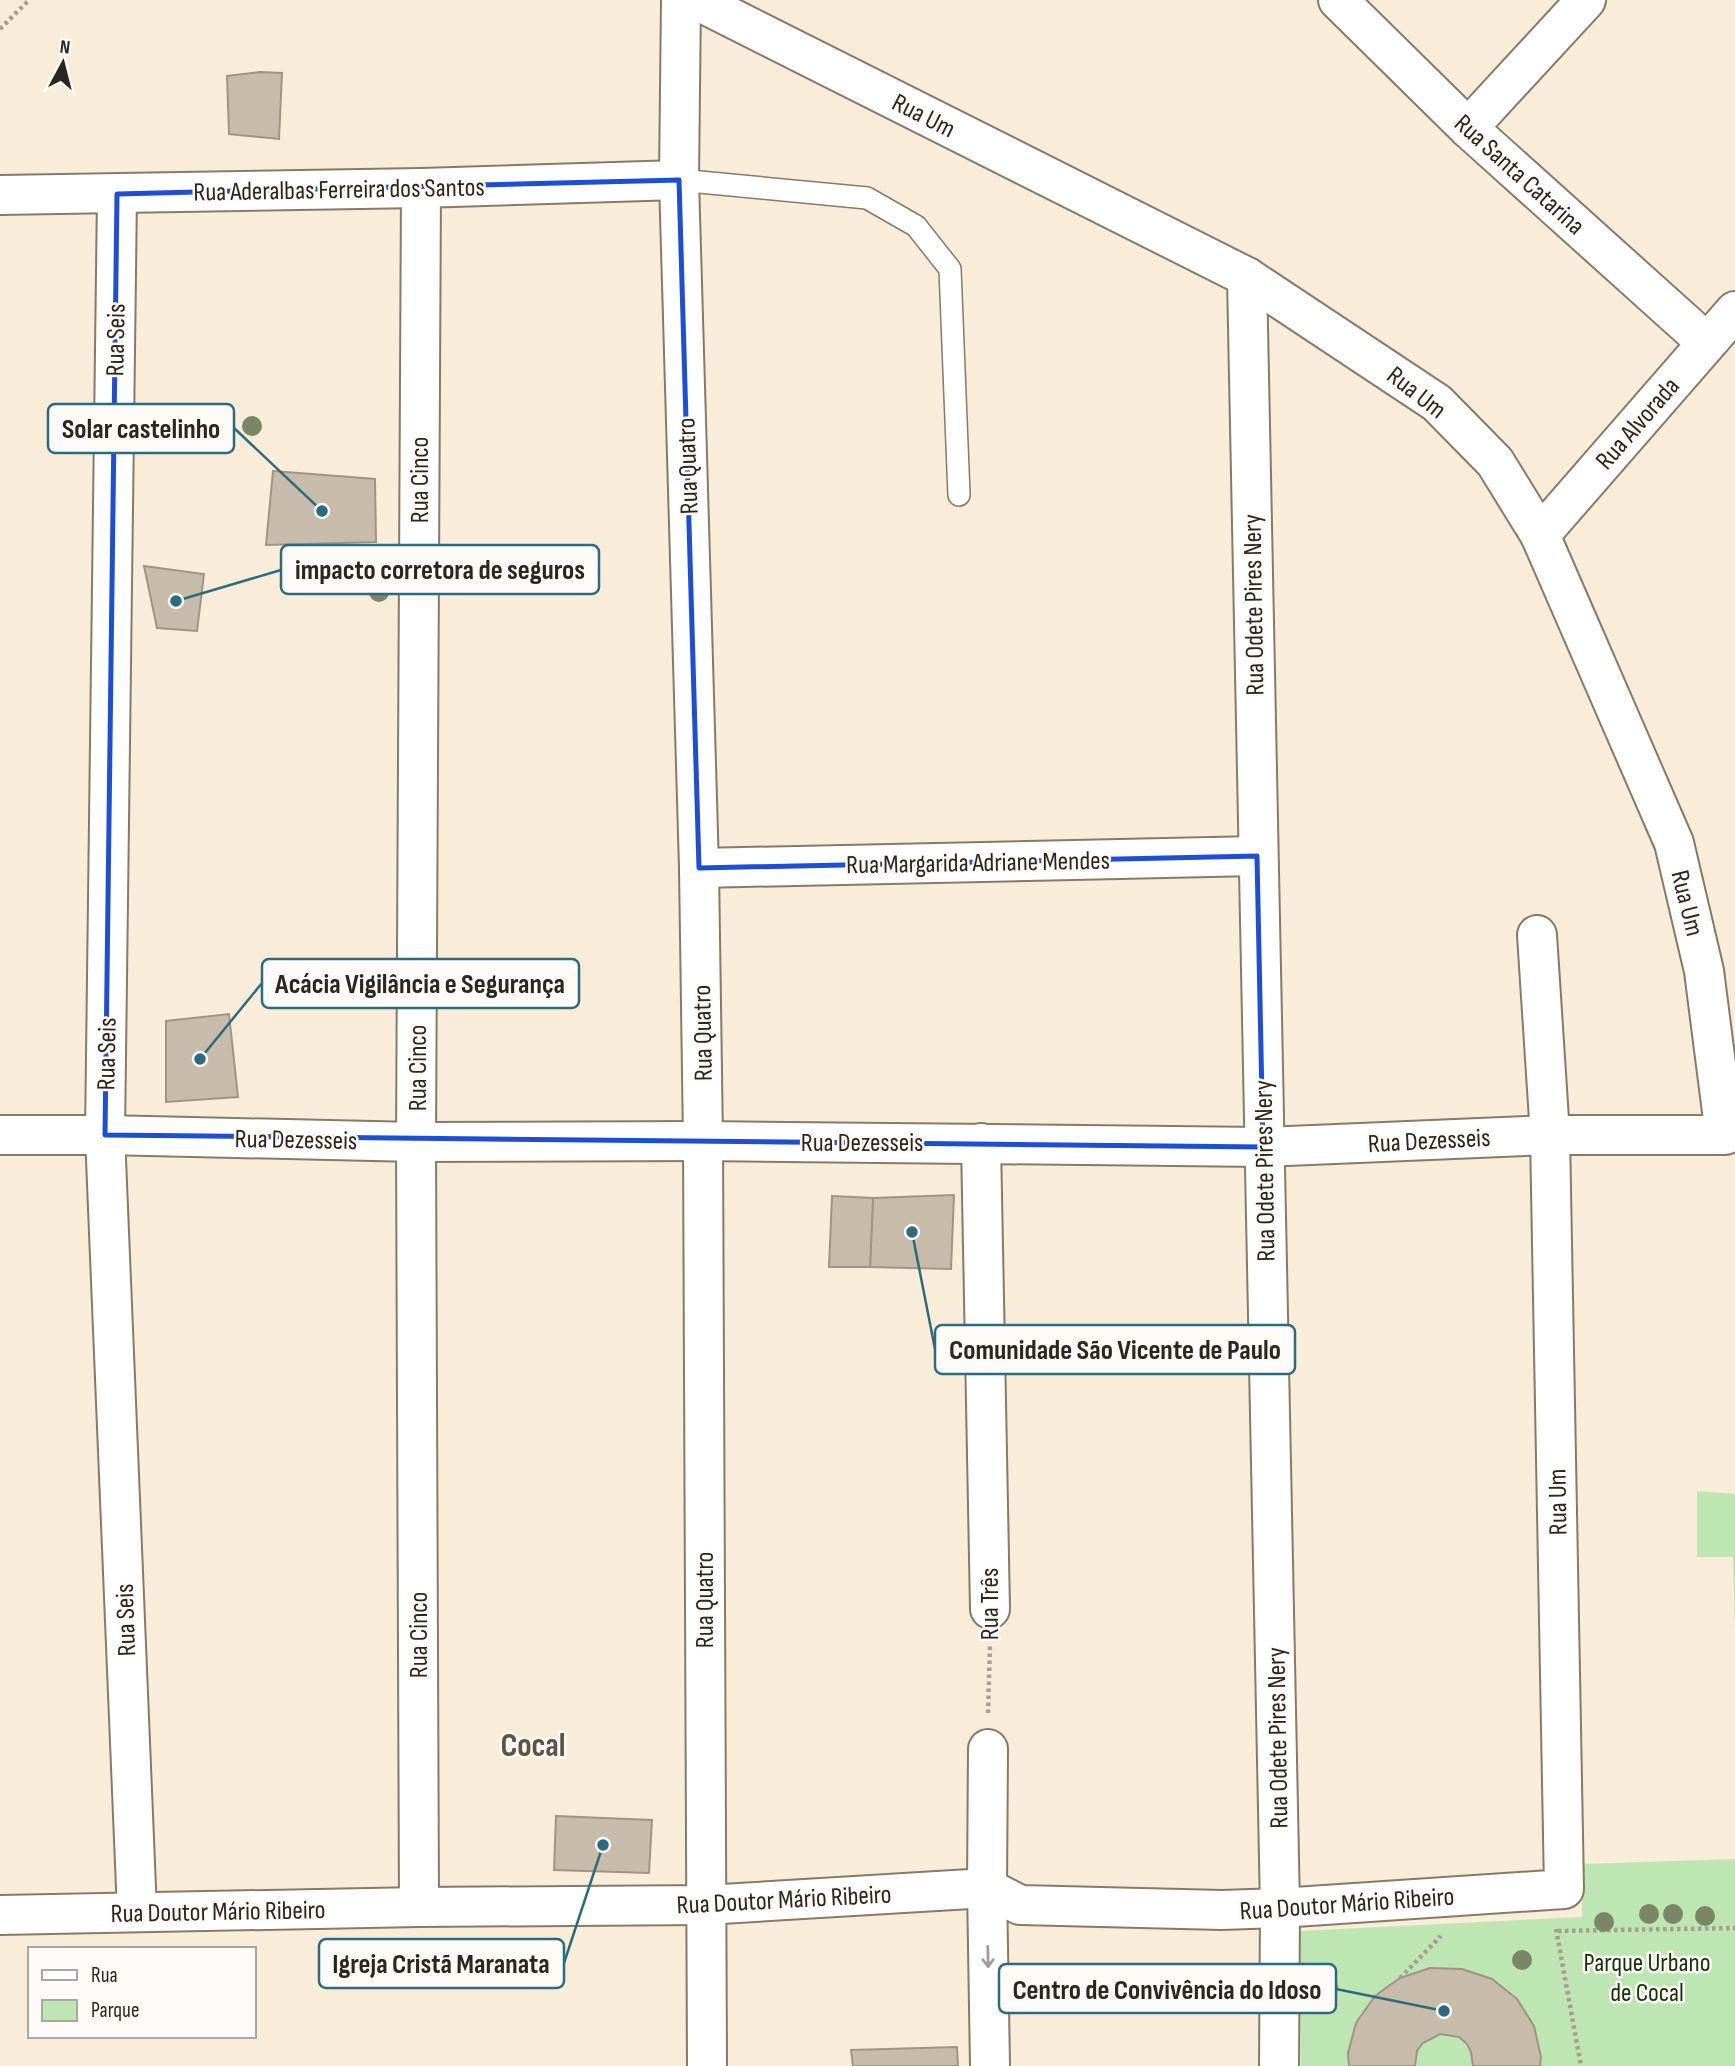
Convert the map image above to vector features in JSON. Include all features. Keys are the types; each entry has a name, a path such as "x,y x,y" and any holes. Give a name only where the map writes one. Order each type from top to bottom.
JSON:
{"street":[{"name":"Rua Quatro","path":"681,0 679,180 699,868 704,1141 707,2066"},
{"name":"Rua Um","path":"696,0 1247,277 1378,362 1437,404 1495,462 1540,535 1674,843 1704,971 1725,1135"},
{"name":"Rua Santa Catarina","path":"1338,0 1468,128 1706,342"},
{"path":"1468,128 1586,0"},
{"name":"Rua Aderalbas Ferreira dos Santos","path":"0,195 421,188 679,180"},
{"name":"Rua Cinco","path":"419,1907 416,1142 421,188"},
{"name":"Rua Seis","path":"117,194 105,1135 137,1912"},
{"name":"Rua Odete Pires Nery","path":"1247,277 1280,1909 1279,2066"},
{"name":"Rua Alvorada","path":"1540,535 1735,311"},
{"name":"Rua Margarida Adriane Mendes","path":"699,868 1257,856"},
{"name":"Rua Um","path":"1537,935 1550,1135 1564,1889"},
{"name":"Rua Dezesseis","path":"0,1135 416,1142 704,1141 1263,1147 1550,1135 1725,1135"},
{"name":"Rua Três","path":"981,1143 990,1609"},
{"path":"988,1748 990,2066"},
{"name":"Rua Doutor Mário Ribeiro","path":"0,1915 705,1905 987,1888 1020,1905 1222,1910 1280,1909 1564,1889"}],"lane":[{"path":"679,180 867,198 916,226 950,269 959,495"}],"path":[{"path":"0,29 29,0"},
{"name":"Rua Três","path":"988,1748 990,1609"},
{"path":"1564,1889 1556,1931 1581,2066"},
{"path":"1543,1931 1735,1928"},
{"path":"1400,1978 1439,1937 1452,1936"}],"highlighted area":[{"path":"679,180 699,868 1257,856 1263,1147 105,1135 117,194"}],"green space":[{"path":"1697,1491 1735,1494 1735,1634 1733,1557 1697,1557"},
{"name":"Parque Urbano de Cocal","path":"1735,1859 1735,2066 1301,2066 1299,1931 1582,1917 1582,1864"}],"building":[{"path":"260,72 282,73 279,139 229,134 227,76"},
{"path":"273,471 375,479 376,542 266,545"},
{"path":"144,566 204,574 197,631 157,628"},
{"path":"229,1014 238,1097 166,1102 166,1021"},
{"path":"954,1195 951,1269 870,1267 873,1198"},
{"path":"832,1196 873,1198 870,1267 829,1267"},
{"path":"556,1816 652,1820 649,1873 554,1870"},
{"path":"1430,1968 1462,1969 1492,1979 1517,1999 1534,2026 1541,2057 1540,2066 1473,2066 1467,2044 1459,2037 1440,2034 1423,2043 1417,2051 1415,2066 1349,2066 1348,2053 1356,2023 1375,1996 1400,1978"},
{"path":"957,2047 958,2066 853,2066 851,2050"}],"place":[{"name":"Solar castelinho","path":"322,511"},
{"name":"impacto corretora de seguros","path":"176,601"},
{"name":"Acácia Vigilância e Segurança","path":"200,1059"},
{"name":"Comunidade São Vicente de Paulo","path":"912,1232"},
{"name":"Igreja Cristã Maranata","path":"603,1845"},
{"name":"Centro de Convivência do Idoso","path":"1444,2011"}],"district":[{"name":"Cocal","path":"533,1744"}]}
